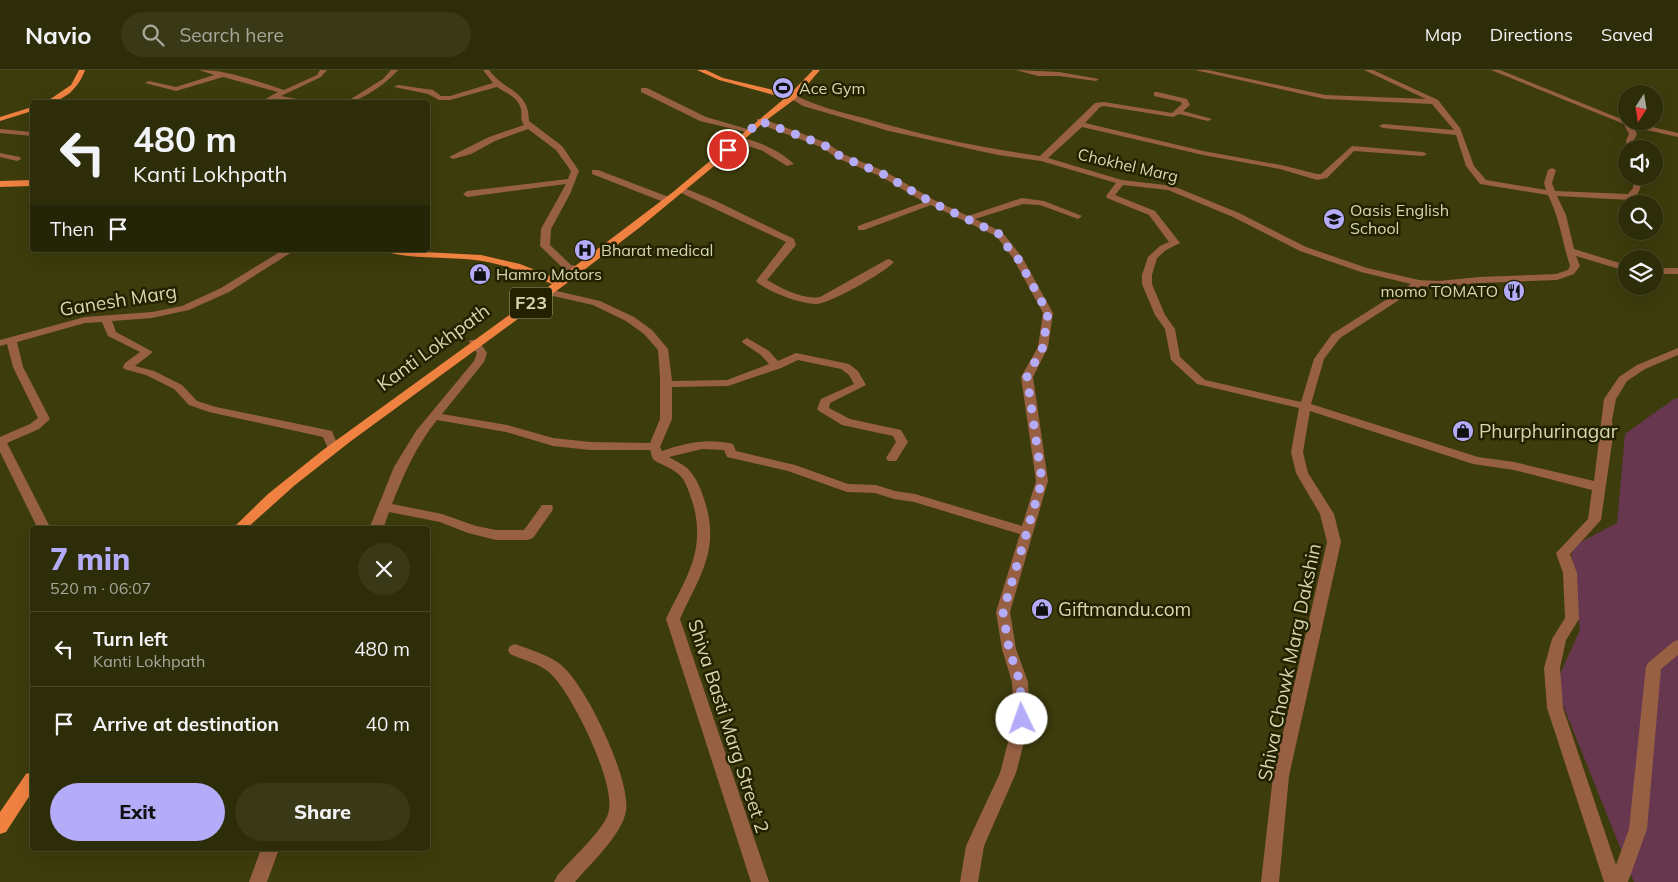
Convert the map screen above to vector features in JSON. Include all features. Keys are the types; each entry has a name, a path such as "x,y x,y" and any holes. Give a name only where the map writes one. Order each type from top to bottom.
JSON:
{"main road":[{"path":"53,100 71,90 79,81 82,70"},
{"path":"700,70 734,83 792,96"},
{"name":"Kanti Lokhpath","path":"241,526 269,498 333,448 474,342 560,284 682,190 760,121 792,96 817,70"},
{"path":"0,119 30,110"},
{"path":"0,184 30,183"},
{"path":"397,252 410,255 473,257 520,268 560,284"},
{"path":"0,826 30,782"}],"street":[{"path":"202,70 223,74 284,92"},
{"path":"268,100 319,76 324,70"},
{"path":"351,100 385,80 395,70"},
{"path":"486,70 498,84 518,96 526,109 525,120 529,126 559,148 575,171 566,194 546,229 545,246 568,268 580,269"},
{"path":"1019,70 1038,74 1059,74 1096,80"},
{"path":"1198,70 1217,72 1332,98 1435,102"},
{"path":"1367,70 1431,98 1438,110 1450,119 1459,133 1468,160 1478,178 1483,182 1551,194 1630,197 1637,185"},
{"path":"1494,70 1618,119"},
{"path":"149,82 176,89 223,74"},
{"path":"398,87 430,92 439,98 450,98 498,84"},
{"path":"644,90 703,119 750,131"},
{"path":"1042,159 1098,105 1176,115 1186,105 1184,101 1158,94"},
{"name":"Chokhel Marg","path":"792,96 806,104 892,129 998,152 1042,159 1121,182 1170,188 1236,215 1303,250 1364,270 1419,283"},
{"path":"275,97 289,100"},
{"path":"1178,112 1208,119"},
{"path":"760,121 824,145 840,156 883,174 931,202 999,234 1017,257 1048,313 1043,347 1027,377 1042,481 1003,612 1009,649 1020,682 1022,719 1008,773 975,846 969,882"},
{"path":"1080,124 1203,153 1281,167 1317,177 1324,176 1352,148 1423,154"},
{"path":"453,157 468,152 498,136 529,126"},
{"path":"1383,126 1459,133"},
{"path":"1657,130 1678,135"},
{"path":"0,131 30,134"},
{"path":"740,140 766,149 790,164"},
{"path":"0,155 17,159"},
{"path":"1419,283 1439,284 1479,280 1556,277 1571,272 1575,266 1562,216 1551,194 1548,183 1552,170"},
{"path":"595,172 664,199 670,199"},
{"path":"467,194 570,181"},
{"path":"1121,182 1110,196 1152,213 1175,243 1163,248 1154,257 1148,275 1148,284 1160,315 1170,329 1175,358 1201,382 1305,406 1477,461 1514,466 1599,487"},
{"path":"682,190 791,241 791,245 761,281 811,300 821,300 889,262"},
{"path":"968,219 1022,201 1041,203 1078,216"},
{"path":"861,228 931,202"},
{"path":"1570,251 1618,266"},
{"name":"Ganesh Marg","path":"5,341 85,320 152,314 185,308 225,290 287,252"},
{"path":"1663,271 1678,270"},
{"name":"Shiva Chowk Marg Dakshin","path":"1270,882 1281,776 1296,699 1334,542 1326,514 1302,473 1297,452 1305,406 1319,359 1336,336 1419,283"},
{"path":"548,292 596,304 630,319 648,332 662,348 666,384 666,419 656,452"},
{"path":"105,317 112,334 148,352 129,365 128,367 132,370 150,373 178,387 192,403 213,410 328,434 333,448"},
{"path":"5,341 44,419 39,424 6,437 1,442 43,526"},
{"path":"747,341 765,353 777,366"},
{"path":"377,526 400,467 422,430 479,362 482,353 474,342"},
{"path":"1614,882 1555,708 1552,668 1559,639 1572,619 1570,573 1563,553 1594,520 1607,436 1606,420 1610,398 1623,379 1641,367 1678,351"},
{"path":"666,384 728,383 777,366 796,356 838,363 854,373 860,385 825,401 823,409 846,422 897,433 902,442 892,458"},
{"path":"435,416 507,429 553,442 590,446 656,452 700,444 721,445 729,447 731,454 791,468 846,488 876,489 894,495 916,498 1028,532"},
{"name":"Shiva Basti Marg Street 2","path":"656,452 686,474 696,492 704,526 703,550 674,619 760,882"},
{"path":"384,507 442,518 473,530 496,536 528,534 547,508"},
{"path":"1619,882 1638,829 1654,666 1678,646"},
{"path":"515,650 556,669 576,693 600,740 619,804 608,831 563,882"},
{"path":"258,882 269,851"}],"shaded area":[{"path":"1678,398 1678,882 1634,882 1555,685 1580,630 1571,547 1617,523 1625,434"}],"place":[{"name":"Ace Gym","path":"783,88"},
{"name":"Oasis English School","path":"1334,219"},
{"name":"Bharat medical","path":"585,250"},
{"name":"Hamro Motors","path":"480,274"},
{"name":"momo TOMATO","path":"1514,291"},
{"name":"Phurphurinagar","path":"1463,431"},
{"name":"Giftmandu.com","path":"1042,609"}],"route":[{"path":"728,150 760,121 824,145 840,156 883,174 905,189 999,234 1017,257 1038,292 1048,313 1043,347 1027,377 1042,481 1003,612 1009,649 1020,682 1022,719"}]}
